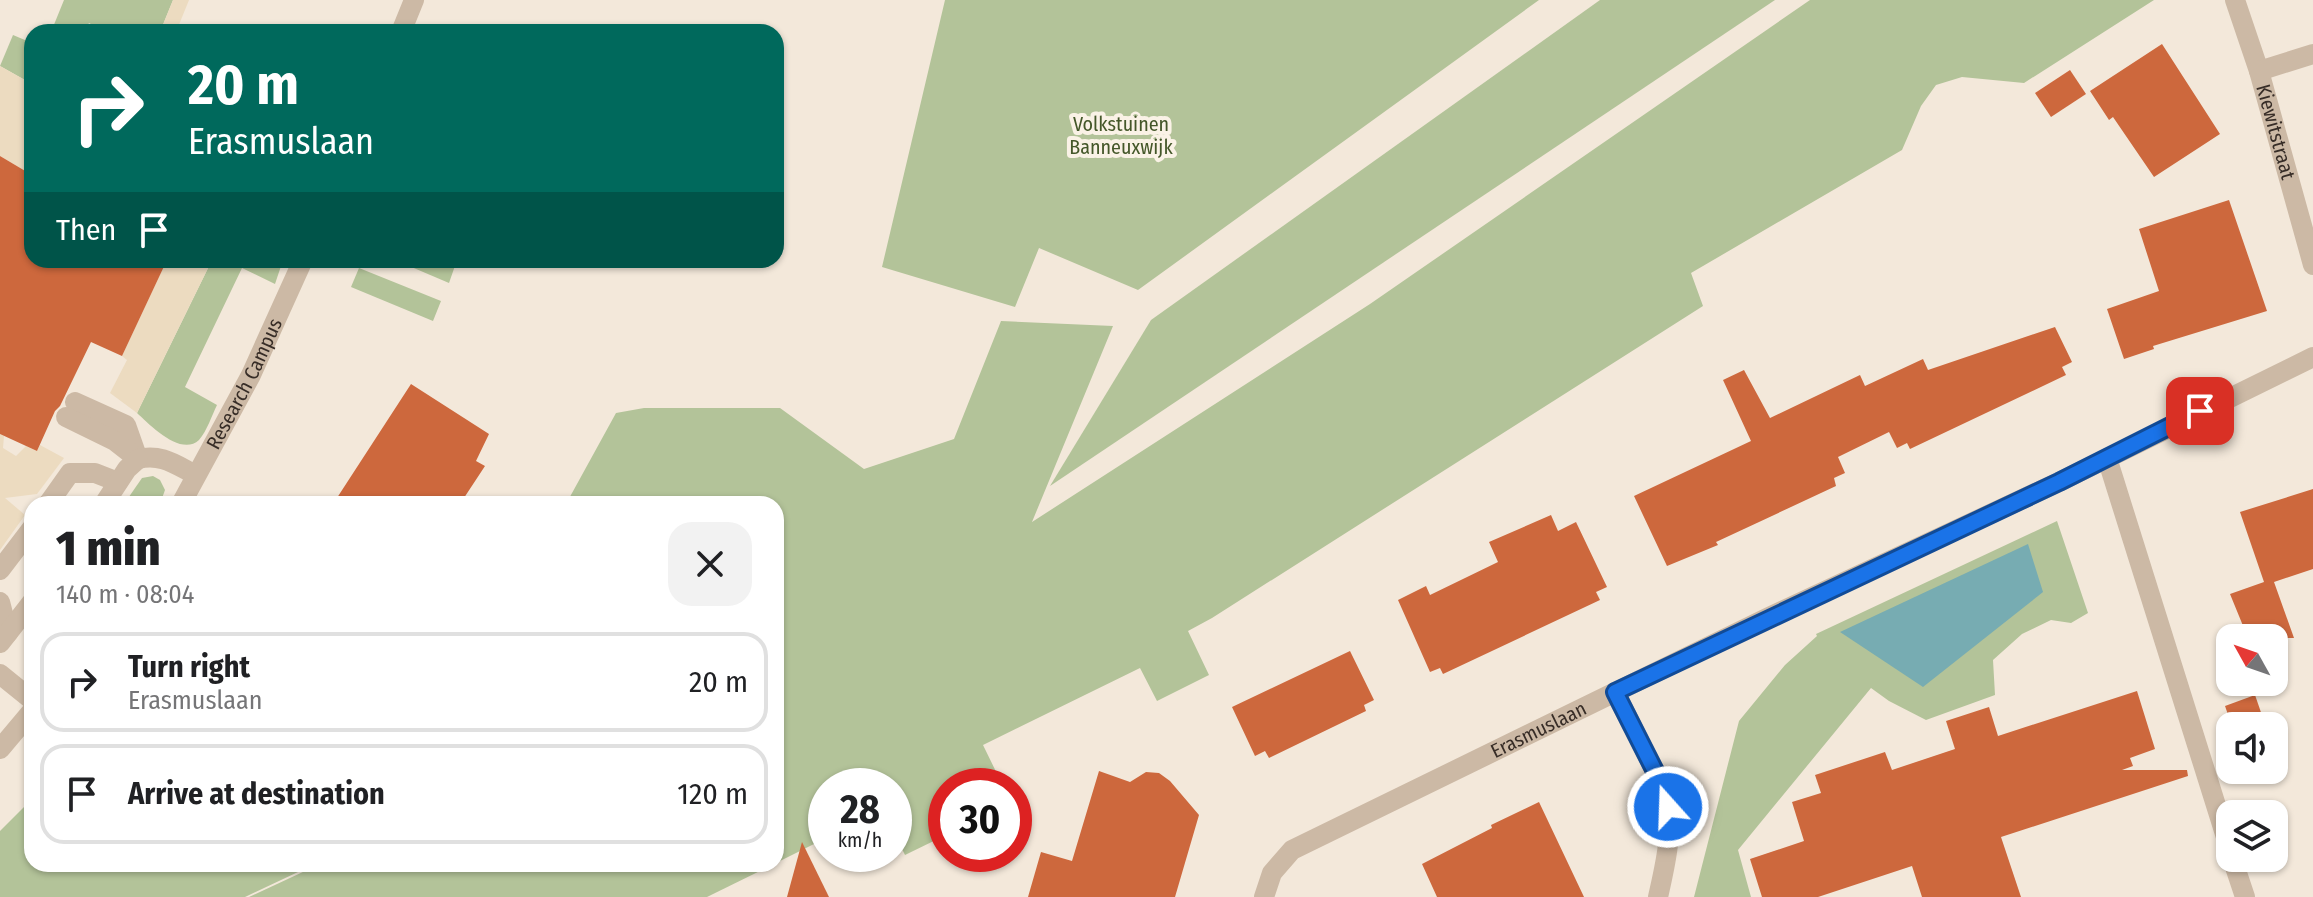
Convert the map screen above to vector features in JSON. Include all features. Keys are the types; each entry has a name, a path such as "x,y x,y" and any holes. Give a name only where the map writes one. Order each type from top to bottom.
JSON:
{"street":[{"path":"404,24 414,0"},
{"name":"Kiewitstraat","path":"2235,0 2259,71 2313,265"},
{"path":"2259,71 2313,54"},
{"name":"Research Campus","path":"185,496 251,375 299,268"},
{"name":"Erasmuslaan","path":"1264,897 1272,873 1292,850 2313,357"},
{"path":"70,410 126,425 138,459 115,441 70,410"},
{"path":"109,496 127,469 138,459 165,458 196,475"},
{"path":"2107,458 2216,805"},
{"path":"54,496 70,473 95,473 118,482"},
{"path":"0,570 24,538"},
{"path":"0,602 4,638"},
{"path":"4,638 24,612"},
{"path":"0,674 24,694"},
{"path":"1615,692 1664,789 1668,807 1671,823 1669,850 1658,897"},
{"path":"0,749 24,720"},
{"path":"2237,872 2245,897"}],"green space":[{"path":"64,0 173,0 163,24 54,24"},
{"name":"Volkstuinen Banneuxwijk","path":"945,0 1539,0 1138,290 1039,248 1015,307 882,267"},
{"path":"1600,0 1775,0 1050,486 1151,320"},
{"path":"1810,0 2154,0 2024,83 1962,77 1936,85 1921,106 1902,150 1691,273 1703,306 1188,631 1209,675 1157,701 1140,668 983,745 994,768 928,768 928,844 912,852 912,768 808,768 808,847 784,859 784,496 570,496 616,413 644,408 780,408 864,469 954,439 1001,321 1113,326 1032,522 1370,304"},
{"path":"13,35 24,40 24,80 0,66"},
{"path":"208,268 242,268 185,387 217,405 199,440 184,445 175,442 137,413"},
{"path":"242,268 280,268 275,284"},
{"path":"359,268 441,301 433,321 351,287"},
{"path":"414,268 454,268 449,283"},
{"path":"153,476 160,480 165,490 163,496 130,496 142,478"},
{"path":"2057,521 2088,613 2071,623 2051,620 2022,634 1993,660 1995,695 1926,720 1871,688 1738,850 1751,897 1694,897 1739,721 1785,665 1816,634"},
{"path":"24,807 24,872 298,872 245,897 0,897 0,831"},
{"path":"303,872 758,872 707,897 249,897"}],"shaded area":[{"path":"173,0 189,0 179,24 163,24"},
{"path":"0,66 24,80 24,170 0,156"},
{"path":"163,268 208,268 137,413 110,393 127,360 122,356"},
{"path":"0,434 4,436 3,448 16,456 26,446 37,451 40,445 64,458 37,494 5,498 24,516 0,550"}],"water":[{"path":"2028,544 2043,592 1923,687 1840,632"}],"building":[{"path":"2162,44 2220,134 2154,177 2113,117 2109,120 2090,91"},
{"path":"2070,70 2086,94 2051,117 2035,93"},
{"path":"0,156 24,170 24,268 163,268 122,356 91,342 37,451 0,434"},
{"path":"2229,200 2267,311 2153,346 2154,349 2124,359 2107,309 2159,291 2139,229"},
{"path":"2055,327 2072,362 2062,367 2066,375 1910,449 1907,443 1897,448 1889,432 1838,457 1845,473 1834,478 1836,486 1716,542 1718,545 1667,566 1634,496 1751,441 1723,380 1744,370 1770,418 1860,375 1865,386 1923,359 1928,370"},
{"path":"411,384 489,434 476,461 485,466 465,496 338,496"},
{"path":"2313,489 2313,569 2274,582 2294,638 2288,638 2288,624 2242,624 2230,594 2264,582 2240,512"},
{"path":"1551,515 1558,531 1576,522 1607,587 1596,592 1600,600 1443,674 1440,668 1430,672 1398,600 1426,586 1430,595 1498,562 1489,542"},
{"path":"1350,651 1374,700 1364,705 1366,711 1269,758 1265,751 1255,756 1232,707"},
{"path":"2137,691 2155,749 2130,758 2133,766 2122,770 2187,770 2188,776 2001,837 2021,897 1922,897 1912,866 1818,897 1762,897 1750,859 1804,841 1792,802 1821,793 1815,775 1885,752 1892,770 1955,749 1946,721 1989,707 1998,736"},
{"path":"2255,696 2261,712 2227,712 2225,706"},
{"path":"1099,771 1130,782 1146,772 1159,773 1170,781 1199,815 1175,897 1028,897 1041,852 1072,861"},
{"path":"1539,802 1584,897 1437,897 1422,864"},
{"path":"802,842 808,854 808,872 817,872 829,897 787,897"}],"route":[{"path":"1668,807 1664,789 1615,692 2059,482 2200,411"}]}
